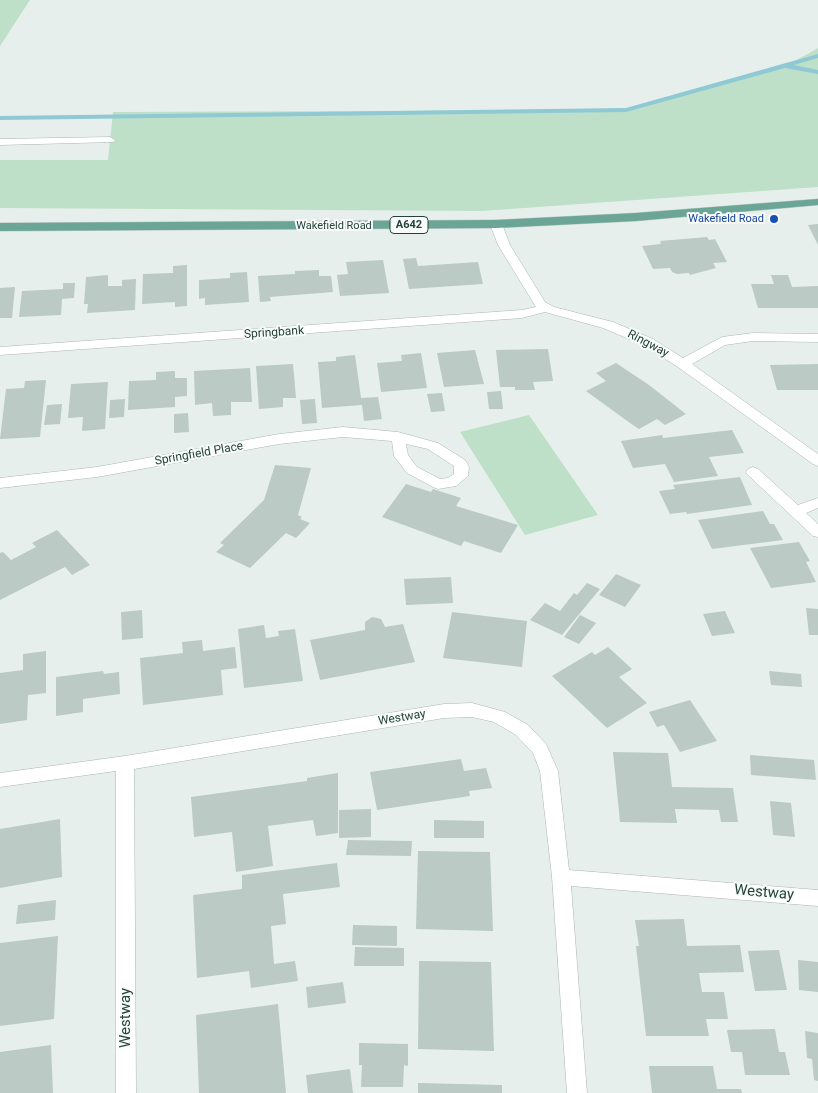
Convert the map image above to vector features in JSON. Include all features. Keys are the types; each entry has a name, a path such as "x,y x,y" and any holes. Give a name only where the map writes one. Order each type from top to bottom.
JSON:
{"main road":[{"name":"Wakefield Road","path":"0,227 496,224 636,217 818,202"}],"street":[{"path":"0,142 110,140"},
{"path":"496,224 504,245 534,296 547,308"},
{"name":"Springbank","path":"0,352 522,314 547,308"},
{"name":"Ringway","path":"547,308 628,333 648,342 683,364 818,461"},
{"path":"683,364 722,341 753,337 818,338"},
{"name":"Springfield Place","path":"0,483 97,472 312,434 343,432 398,437"},
{"path":"753,472 818,532"},
{"path":"795,511 818,503"},
{"name":"Westway","path":"0,780 444,711 472,710 499,717 522,730 540,749 549,771 561,877 577,1093"},
{"name":"Westway","path":"125,762 126,1093"},
{"name":"Westway","path":"561,877 818,898"}],"green space":[{"path":"0,0 30,0 0,46"},
{"path":"818,48 818,187 482,211 0,208 0,160 108,160 113,112 626,110 786,66"},
{"path":"529,415 598,515 525,535 460,432"}],"building":[{"path":"818,224 818,245 808,225"},
{"path":"707,237 709,240 715,239 727,262 713,263 716,268 690,275 689,273 677,274 672,272 670,268 653,269 642,246 661,244 660,241"},
{"path":"416,258 418,266 478,262 483,284 409,289 403,259"},
{"path":"383,260 389,293 340,296 337,275 348,274 346,262"},
{"path":"187,265 187,306 175,307 175,302 142,304 143,274 173,273 173,266"},
{"path":"319,270 319,276 331,276 333,292 270,297 271,301 260,302 258,276 295,274 295,271"},
{"path":"247,272 249,302 205,305 205,298 199,299 199,280 230,278 230,273"},
{"path":"108,275 108,286 122,286 122,280 136,279 135,310 87,313 88,304 84,304 86,277"},
{"path":"771,275 788,275 792,287 818,286 818,308 758,308 751,284 774,284"},
{"path":"63,283 75,283 74,298 62,299 61,315 19,317 22,291 63,289"},
{"path":"15,287 12,318 0,318 0,288"},
{"path":"548,349 553,381 533,382 535,390 515,390 515,387 500,387 496,350"},
{"path":"475,350 484,384 444,387 437,353"},
{"path":"421,353 427,388 381,392 377,363 402,361 401,355"},
{"path":"355,355 361,398 378,397 382,419 364,421 362,405 322,408 318,362 336,361 336,357"},
{"path":"616,363 649,385 686,414 665,425 657,419 639,429 586,391 606,381 596,373"},
{"path":"293,364 296,398 283,398 283,407 259,409 256,366"},
{"path":"818,364 818,390 777,390 770,365"},
{"path":"250,368 252,402 231,402 231,415 213,416 212,403 195,405 194,371"},
{"path":"175,371 175,378 187,378 187,396 175,397 175,407 128,410 129,381 156,380 156,372"},
{"path":"46,380 40,437 0,439 6,389 24,388 25,381"},
{"path":"108,382 105,429 82,431 83,417 68,418 71,384"},
{"path":"501,391 503,409 489,409 487,392"},
{"path":"442,393 445,411 431,412 427,394"},
{"path":"125,399 124,417 109,418 110,400"},
{"path":"315,399 317,423 302,424 300,400"},
{"path":"62,404 60,424 44,425 47,405"},
{"path":"188,413 189,432 174,433 174,414"},
{"path":"732,430 744,453 709,457 718,476 674,482 665,464 633,468 621,441 662,435 663,438"},
{"path":"275,465 311,468 298,515 302,517 300,519 310,523 296,538 286,533 250,568 216,552 224,545 220,543 264,500"},
{"path":"740,477 752,505 687,514 686,512 670,514 659,491 675,489 673,485"},
{"path":"406,484 431,492 433,489 461,498 456,506 518,525 501,553 464,541 461,546 382,517"},
{"path":"763,511 770,524 774,524 783,540 712,549 698,520"},
{"path":"57,530 90,565 72,575 65,567 0,600 0,553 3,552 11,560 36,547 32,543"},
{"path":"799,542 810,561 806,562 816,582 771,588 750,548"},
{"path":"616,574 641,585 625,607 599,595"},
{"path":"451,577 453,603 406,605 404,579"},
{"path":"587,583 600,589 562,635 530,620 545,603 560,611 574,593 577,595"},
{"path":"806,608 818,609 818,635 809,635"},
{"path":"142,610 143,638 122,640 121,612"},
{"path":"725,611 735,633 712,636 703,614"},
{"path":"452,612 527,621 522,667 443,658"},
{"path":"580,615 596,623 579,644 564,637"},
{"path":"372,617 381,619 385,627 403,624 415,662 320,680 310,640 365,630 365,622"},
{"path":"264,625 266,638 279,636 278,631 295,629 303,681 244,688 238,629"},
{"path":"202,640 203,651 235,647 237,668 221,670 223,695 143,705 140,658 183,653 182,642"},
{"path":"608,647 632,669 619,677 647,703 607,728 552,676 592,652 595,655"},
{"path":"46,651 46,693 28,695 27,720 0,724 0,673 23,670 23,654"},
{"path":"103,671 104,674 119,672 120,694 83,699 83,712 56,716 56,677"},
{"path":"769,671 801,674 802,687 771,685"},
{"path":"690,700 717,741 680,752 664,725 657,727 649,712"},
{"path":"613,752 668,753 672,787 733,788 738,822 721,822 719,810 675,809 677,823 620,822"},
{"path":"750,755 814,760 816,780 751,775"},
{"path":"461,759 464,771 486,768 492,788 469,791 470,796 377,810 370,772"},
{"path":"338,773 338,833 316,836 313,820 268,826 273,866 236,872 232,832 194,837 191,797 307,781 307,778"},
{"path":"770,801 791,803 795,837 773,835"},
{"path":"371,809 371,837 339,838 339,810"},
{"path":"60,819 62,877 0,888 0,829"},
{"path":"434,820 484,821 484,838 434,838"},
{"path":"348,840 412,841 411,856 346,855"},
{"path":"418,851 490,852 493,931 416,929"},
{"path":"337,863 340,887 283,894 286,924 271,926 274,964 295,961 298,981 251,988 249,971 197,978 193,895 242,889 242,875"},
{"path":"56,900 55,920 16,924 18,905"},
{"path":"684,919 687,946 740,945 744,972 699,973 702,992 724,992 728,1019 706,1019 709,1036 646,1036 636,946 639,946 635,920"},
{"path":"353,925 397,926 397,946 352,945"},
{"path":"58,936 54,1019 0,1026 0,943"},
{"path":"355,947 404,948 404,966 354,966"},
{"path":"779,950 787,990 755,991 748,951"},
{"path":"798,960 818,962 818,992 799,990"},
{"path":"419,961 491,962 494,1051 418,1049"},
{"path":"343,982 346,1003 308,1008 306,987"},
{"path":"278,1004 286,1093 199,1093 196,1015"},
{"path":"775,1029 779,1052 785,1052 790,1075 745,1075 742,1052 731,1052 727,1030"},
{"path":"805,1031 818,1033 818,1081 814,1080 812,1059 807,1058"},
{"path":"359,1043 408,1044 408,1066 404,1065 403,1087 361,1087 362,1065 359,1065"},
{"path":"51,1045 53,1093 0,1093 0,1052"},
{"path":"649,1066 713,1066 717,1089 741,1089 742,1093 652,1093"},
{"path":"350,1069 353,1093 308,1093 306,1075"},
{"path":"418,1083 502,1085 502,1093 418,1093"}],"waterway":[{"path":"0,118 626,110 818,56"},
{"path":"788,66 818,72"}],"place":[{"name":"Wakefield Road","path":"774,219"}]}
